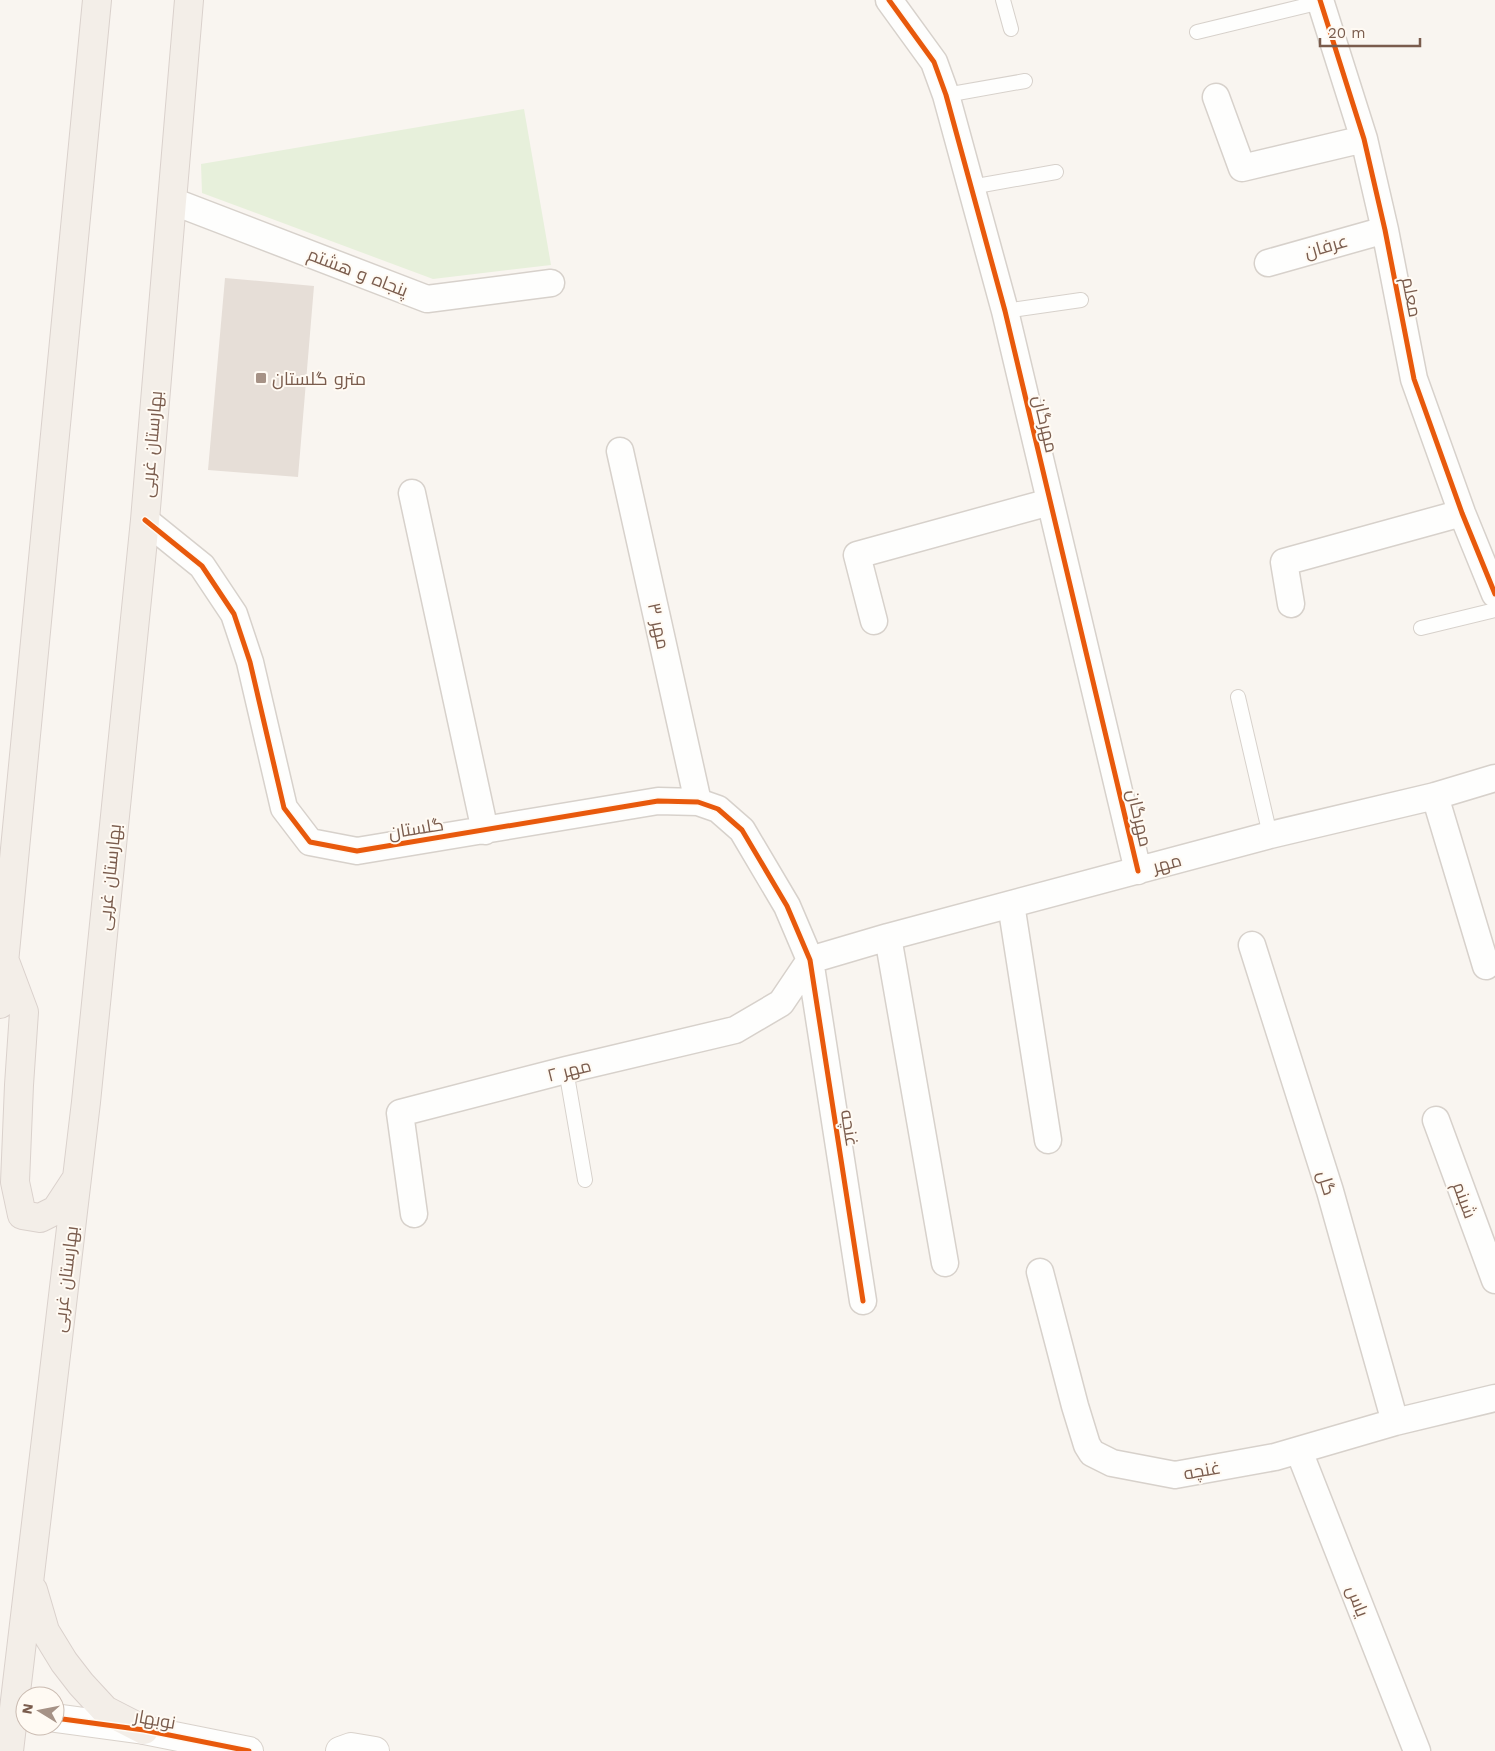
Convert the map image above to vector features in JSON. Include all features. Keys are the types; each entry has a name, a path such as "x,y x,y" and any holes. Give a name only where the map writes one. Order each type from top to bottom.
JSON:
{"main road":[{"path":"0,1004 97,0"},
{"name":"بهارستان غربی","path":"8,1751 78,1178 145,520 189,0"},
{"path":"4,961 24,1012 15,1182 22,1214 40,1218 56,1210 78,1178"},
{"path":"30,1580 45,1632 64,1662 105,1710 144,1730"},
{"name":"نوبهار","path":"65,1719 144,1730 249,1751"},
{"path":"340,1751 351,1747 374,1751"}],"street":[{"name":"مهرگان","path":"889,0 934,62 946,95 1005,311 1138,871"},
{"name":"معلم","path":"1321,1 1364,139 1385,230 1414,379 1462,513 1495,594"},
{"path":"1216,97 1242,168 1364,139"},
{"name":"پنجاه و هشتم","path":"172,201 428,299 551,283"},
{"name":"عرفان","path":"1268,263 1385,230"},
{"name":"مهر ۳","path":"620,451 698,802"},
{"path":"412,493 485,831"},
{"path":"874,621 857,555 1050,502"},
{"path":"1291,604 1284,562 1462,513"},
{"name":"گلستان","path":"145,520 202,566 234,614 250,662 284,808 310,842 357,851 658,801 698,802 718,808 742,830 787,906 810,960"},
{"name":"مهر","path":"810,960 888,937 1270,835 1435,796 1495,778"},
{"path":"1435,796 1486,966"},
{"path":"1011,904 1048,1140"},
{"path":"888,937 945,1263"},
{"name":"گل","path":"1252,945 1330,1190 1395,1422"},
{"name":"مهر ۲","path":"414,1214 400,1113 566,1070 735,1030 781,1002 810,960"},
{"name":"غنچه","path":"810,960 863,1301"},
{"name":"شبنم","path":"1436,1120 1495,1280"},
{"name":"غنچه","path":"1040,1272 1087,1445 1092,1453 1112,1463 1175,1475 1275,1457 1395,1422 1495,1398"},
{"name":"یاس","path":"1299,1451 1417,1751"}],"lane":[{"path":"1003,0 1011,29"},
{"path":"1196,32 1321,1"},
{"path":"946,95 1025,81"},
{"path":"971,187 1056,172"},
{"path":"1005,311 1081,300"},
{"path":"1421,628 1495,610"},
{"path":"1238,697 1270,835"},
{"path":"566,1070 584,1180"}],"green space":[{"path":"524,109 551,265 433,279 202,193 201,164"}],"building":[{"name":"مترو گلستان","path":"225,278 314,286 298,477 208,470"}],"cycle path":[{"path":"889,0 934,62 946,95 1005,311 1138,871"},
{"path":"1320,0 1364,139 1385,230 1414,379 1462,513 1495,594"},
{"path":"145,520 202,566 234,614 250,662 284,808 310,842 357,851 658,801 698,802 718,809 742,830 787,906 810,960 863,1301"},
{"path":"65,1719 144,1730 249,1751"}],"place":[{"name":"مترو گلستان","path":"261,378"}]}
